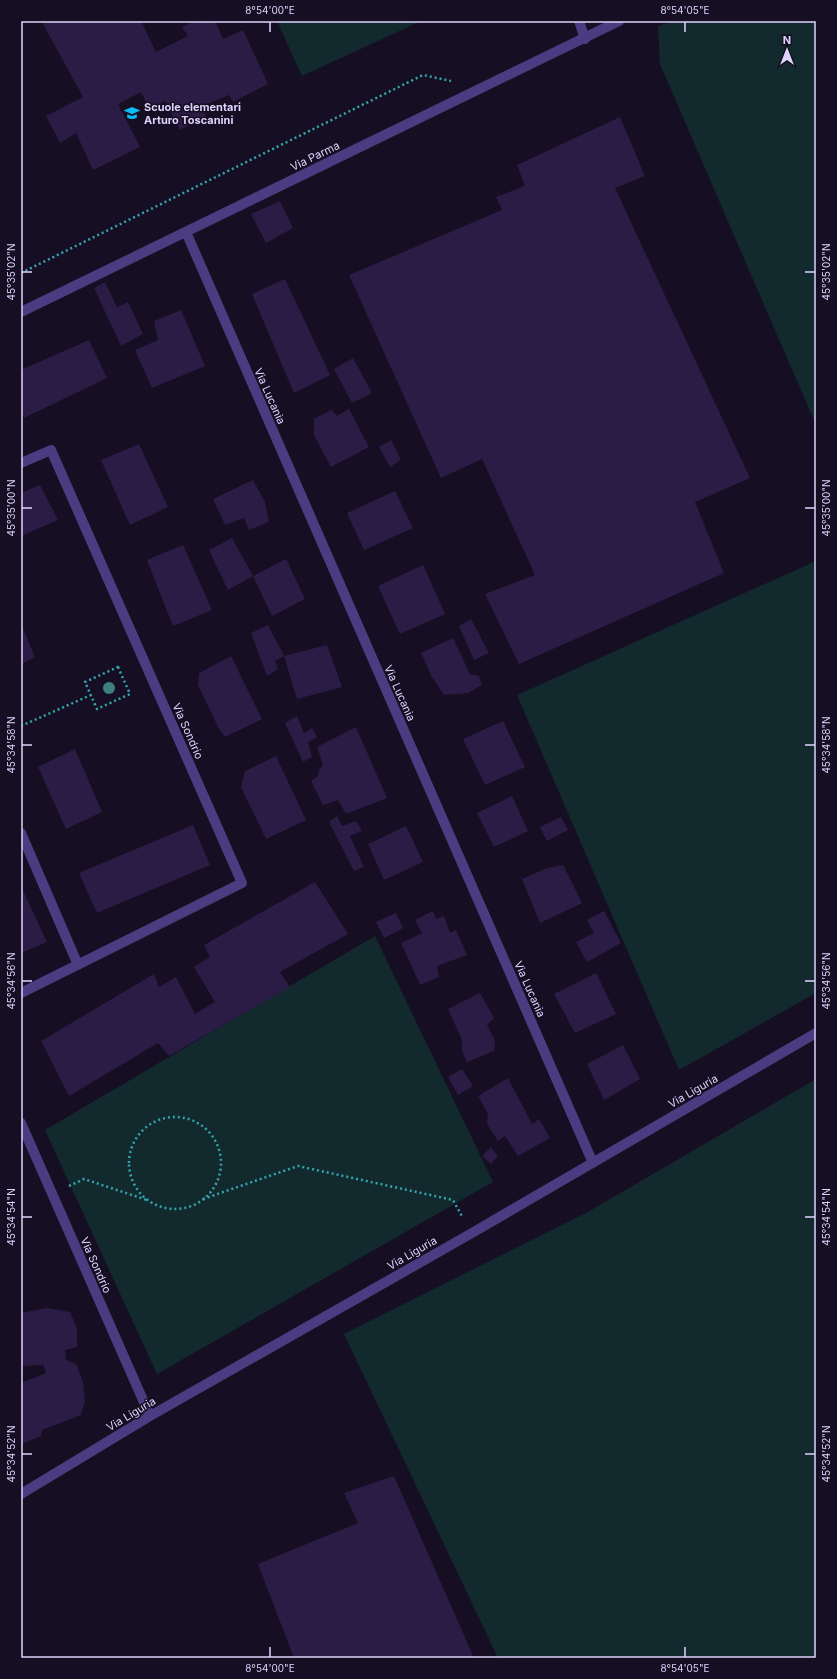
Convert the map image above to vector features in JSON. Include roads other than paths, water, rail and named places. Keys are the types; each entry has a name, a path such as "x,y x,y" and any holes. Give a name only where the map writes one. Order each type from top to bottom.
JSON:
{"street":[{"path":"579,21 585,39"},
{"name":"Via Parma","path":"21,312 585,39 619,21"},
{"name":"Via Lucania","path":"186,232 593,1163"},
{"name":"Via Sondrio","path":"21,463 51,450 242,883 21,993"},
{"path":"21,833 78,964"},
{"name":"Via Liguria","path":"21,1494 150,1416 472,1233 816,1033"},
{"name":"Via Sondrio","path":"21,1123 150,1416"}],"place":[{"name":"Scuole elementari Arturo Toscanini","path":"132,113"}]}
